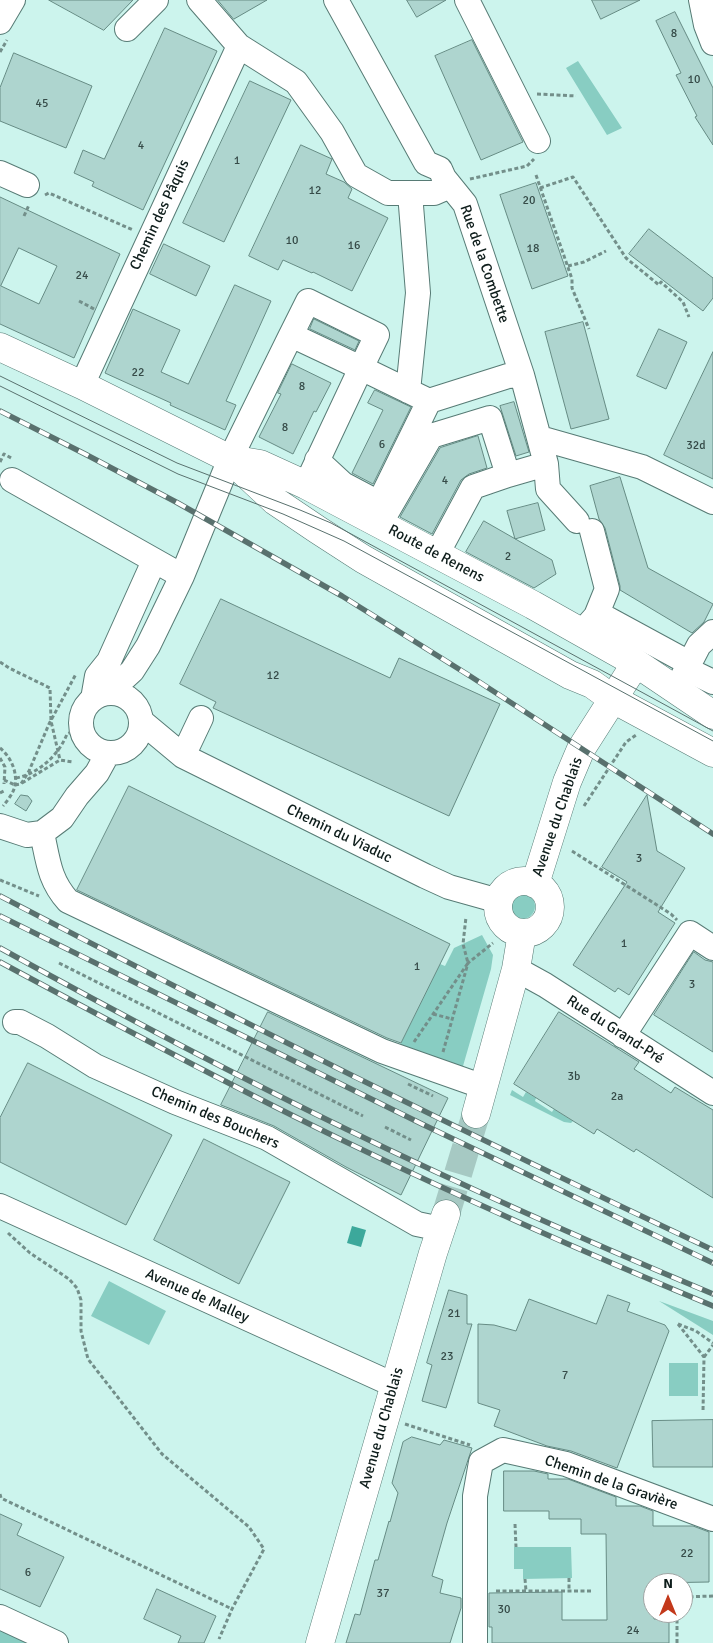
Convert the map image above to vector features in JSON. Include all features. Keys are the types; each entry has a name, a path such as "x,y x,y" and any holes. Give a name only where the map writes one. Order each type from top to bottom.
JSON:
{"main road":[{"name":"Route de Renens","path":"0,347 82,385 230,459 275,501 355,554 570,675 592,684 613,698 713,753"},
{"name":"Route de Renens","path":"230,459 260,464 306,485 533,605 588,624 636,663 684,674 713,714"},
{"name":"Avenue du Chablais","path":"535,884 567,782 581,750 636,663"},
{"path":"526,882 535,884 547,896 550,906 549,915 545,923 538,929 522,933 515,932 503,922 499,914 499,901 506,890 514,884 526,882"},
{"path":"476,1114 516,969 522,933"},
{"name":"Avenue du Chablais","path":"320,1643 443,1222"}],"street":[{"path":"0,22 13,0"},
{"path":"127,29 156,0"},
{"path":"199,0 240,46 296,82 332,132 356,175 388,193 434,193 450,186"},
{"name":"Rue de la Combette","path":"336,0 426,163 440,169 450,186 465,204 522,375 546,464 548,489 585,526 607,589 588,624"},
{"path":"467,0 538,141"},
{"path":"701,0 706,26 713,42"},
{"name":"Chemin des Pâquis","path":"82,385 240,46"},
{"path":"0,173 35,194"},
{"path":"408,391 418,293 410,194"},
{"path":"132,671 141,730 137,739 131,745 116,753 93,741 83,712 132,671 148,646 182,576 230,459 308,301 377,335 306,485"},
{"path":"291,335 429,402"},
{"path":"317,460 343,484 378,503 429,402 508,376 522,375"},
{"path":"380,524 431,436 490,418 508,475"},
{"path":"540,438 642,468 713,502"},
{"path":"437,554 473,487 546,464"},
{"path":"12,480 182,576"},
{"path":"101,696 97,676 109,661 154,561"},
{"path":"588,624 608,619 684,674 713,682"},
{"path":"684,674 699,645 713,632"},
{"path":"101,696 118,694 127,697 138,713"},
{"name":"Chemin du Viaduc","path":"138,713 183,756 425,876 449,887 499,901"},
{"path":"183,756 201,718"},
{"path":"0,826 27,835 42,834 62,818 77,796 81,765 93,741"},
{"name":"Chemin du Viaduc","path":"131,745 152,752 183,756"},
{"path":"42,834 52,876 58,890 68,901 402,1059 484,1087"},
{"path":"623,1036 690,933 713,948"},
{"name":"Rue du Grand-Pré","path":"516,969 713,1093"},
{"name":"Chemin des Bouchers","path":"15,1022 20,1022 48,1036 104,1070 175,1102 267,1138 417,1224 443,1222"},
{"name":"Avenue de Malley","path":"1,1217 394,1385"},
{"name":"Chemin de la Gravière","path":"497,1454 503,1450 566,1464 713,1518"},
{"path":"475,1643 475,1496 482,1462 497,1454"},
{"path":"0,1617 56,1643"}],"path":[{"path":"514,93 576,96"},
{"path":"450,186 476,177 527,166 541,154 538,141"},
{"path":"536,175 568,266 572,279 572,288 589,329"},
{"path":"540,188 573,177 626,258 659,285 661,282 683,302 688,317"},
{"path":"24,216 35,194 49,193 150,237"},
{"path":"568,266 584,262 606,251"},
{"path":"0,662 50,688 50,721 60,760"},
{"path":"21,784 50,721 78,670"},
{"path":"584,806 626,742 641,732"},
{"path":"16,778 26,776 39,768 57,750 67,734 93,741"},
{"path":"0,748 11,760 16,778 14,790 2,808 0,808"},
{"path":"0,758 5,767 2,784"},
{"path":"2,784 4,780 15,785 21,784 60,760 73,762"},
{"path":"0,793 4,791"},
{"path":"572,850 671,914 690,933"},
{"path":"438,1071 468,963 463,944 466,918"},
{"path":"402,1059 468,963 493,943"},
{"path":"59,963 363,1116"},
{"path":"433,1014 452,1019"},
{"path":"407,1083 433,1096"},
{"path":"385,1127 411,1140"},
{"path":"1,1217 30,1253 69,1279 77,1288 81,1300 81,1331 88,1360 162,1454 249,1527 264,1549 232,1609 219,1639"},
{"path":"703,1412 704,1357 713,1344 696,1332 678,1324 704,1357"},
{"path":"385,1418 497,1454"},
{"path":"0,1494 1,1498 232,1609"},
{"path":"515,1524 516,1547"},
{"path":"568,1578 569,1591"},
{"path":"525,1579 526,1591"},
{"path":"475,1591 591,1591"},
{"path":"693,1597 713,1596"},
{"path":"677,1623 677,1643"}],"shaded area":[{"path":"578,61 622,128 607,135 566,68"},
{"path":"522,893 531,897 535,906 531,915 522,919 513,915 509,906 513,897"},
{"path":"482,935 493,955 491,969 461,1073 399,1047 440,964 445,966 454,948"},
{"path":"512,1090 523,1097 526,1092 536,1098 535,1101 552,1112 554,1109 573,1121 571,1123 564,1122 510,1095"},
{"path":"352,1226 366,1230 361,1247 347,1243"},
{"path":"109,1281 166,1311 149,1345 91,1316"},
{"path":"659,1301 713,1321 713,1335"},
{"path":"669,1363 698,1363 698,1396 669,1396"},
{"path":"514,1547 571,1547 572,1578 523,1579 523,1569 514,1569"},
{"path":"0,1628 28,1643 0,1643"}],"building":[{"path":"49,0 133,0 104,30"},
{"path":"218,0 267,0 234,19"},
{"path":"407,0 446,0 417,17"},
{"path":"592,0 640,0 601,19"},
{"path":"675,12 713,88 713,145 695,117 697,116 676,75 681,73 656,21"},
{"path":"165,28 217,51 143,210 92,186 94,182 74,173 83,150 104,159"},
{"path":"472,40 523,142 481,160 435,56"},
{"path":"14,53 92,86 66,148 0,121 0,88"},
{"path":"250,81 291,100 224,242 183,223"},
{"path":"301,145 332,159 326,174 344,182 352,189 348,198 388,218 352,291 283,260 278,270 249,256"},
{"path":"536,183 568,276 532,289 500,195"},
{"path":"0,197 120,254 74,358 0,324","holes":["19,248 57,266 39,304 1,286"]},
{"path":"649,229 713,278 713,298 703,311 629,254"},
{"path":"164,244 210,266 196,296 150,274"},
{"path":"235,285 271,301 226,401 236,405 225,430 105,373 133,309 180,330 161,372 188,384"},
{"path":"314,319 359,341 355,350 310,329"},
{"path":"583,322 609,419 571,429 545,332"},
{"path":"659,329 687,342 666,389 637,376"},
{"path":"713,352 713,479 664,455"},
{"path":"292,364 331,383 316,412 314,411 293,454 259,437 281,394 278,393"},
{"path":"375,390 411,407 373,484 352,473 383,410 368,403"},
{"path":"514,402 529,452 516,456 500,406"},
{"path":"478,436 487,468 469,474 461,480 432,534 400,517 440,448"},
{"path":"620,477 648,568 713,604 704,622 692,633 620,590 605,528 599,519 590,486"},
{"path":"538,503 545,530 515,539 507,511"},
{"path":"484,521 552,560 556,574 534,588 466,552"},
{"path":"221,599 390,678 399,658 500,704 449,816 213,708 216,702 180,684"},
{"path":"129,786 450,944 401,1043 77,890"},
{"path":"21,795 28,796 32,801 26,811 15,804"},
{"path":"647,795 657,851 685,868 658,912 675,923 629,995 618,988 615,992 573,965 627,882 602,867"},
{"path":"694,952 705,960 713,962 713,1052 654,1015"},
{"path":"268,1012 448,1098 401,1195 346,1167 274,1126 221,1105"},
{"path":"559,1012 639,1062 634,1069 671,1093 675,1087 713,1110 713,1198 636,1149 634,1152 597,1129 594,1134 514,1084"},
{"path":"28,1063 172,1135 126,1225 0,1162 0,1118"},
{"path":"204,1139 290,1182 239,1284 154,1240"},
{"path":"449,1290 467,1295 467,1324 472,1324 446,1408 422,1401 432,1365 427,1363"},
{"path":"608,1295 630,1303 627,1311 665,1325 669,1331 617,1468 571,1451 547,1446 494,1426 500,1410 478,1403 478,1324 494,1325 516,1331 529,1299 596,1324"},
{"path":"713,1420 713,1467 653,1467 652,1421"},
{"path":"412,1437 440,1445 444,1440 472,1448 432,1576 443,1580 440,1593 461,1598 461,1608 450,1643 346,1643 355,1614 360,1615 375,1560 378,1560 390,1522 398,1493 392,1483 403,1442"},
{"path":"504,1471 534,1471 548,1474 548,1479 568,1479 616,1497 616,1506 640,1506 653,1511 653,1526 693,1526 709,1532 709,1582 693,1582 693,1573 643,1573 643,1623 669,1623 669,1643 492,1643 492,1627 489,1627 489,1593 562,1592 562,1620 607,1620 606,1534 581,1534 581,1519 549,1519 549,1511 504,1511"},
{"path":"0,1514 22,1524 17,1535 64,1557 40,1607 0,1589"},
{"path":"157,1589 216,1616 204,1643 178,1643 181,1636 144,1619"}],"tunnel":[{"path":"446,1214 476,1114"}],"tram line":[{"path":"0,376 177,463 331,523 713,731"},
{"path":"0,386 178,474 283,514 344,541 713,741"}],"railway":[{"path":"0,411 176,502 342,596 470,676 713,834"},
{"path":"0,896 355,1077 713,1250"},
{"path":"0,916 424,1125 713,1263"},
{"path":"0,948 172,1041 346,1129 528,1214 713,1294"},
{"path":"0,962 213,1075 342,1140 526,1226 713,1306"}]}
